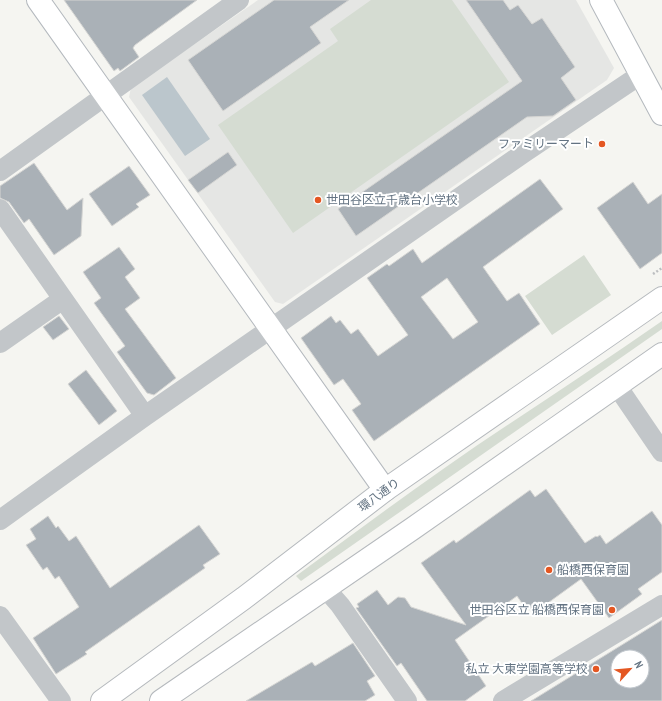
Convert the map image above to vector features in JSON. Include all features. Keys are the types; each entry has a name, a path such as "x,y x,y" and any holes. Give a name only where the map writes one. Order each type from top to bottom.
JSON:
{"main road":[{"path":"38,0 385,490"},
{"path":"601,0 662,114"},
{"name":"環八通り","path":"102,701 244,598 385,490 662,298"},
{"path":"161,701 662,354"}],"street":[{"path":"0,171 240,0"},
{"path":"0,520 270,329 525,152 640,75"},
{"path":"0,208 145,416"},
{"path":"0,344 63,299"},
{"path":"617,386 662,452"},
{"path":"325,588 340,605 407,701"},
{"path":"503,701 662,605"},
{"path":"0,616 61,701"}],"path":[{"path":"654,274 662,268"}],"shaded area":[{"name":"世田谷区立千歳台小学校","path":"258,0 576,0 614,68 607,80 283,304 275,302 129,97 131,88"},
{"path":"371,0 452,0 509,82 293,233 218,125 338,41 330,29"},
{"path":"167,77 210,139 185,156 142,95"},
{"path":"584,255 611,295 552,335 525,296"},
{"path":"662,321 662,329 301,581 296,576 453,462"}],"building":[{"path":"64,0 197,0 135,45 133,48 139,57 120,71 118,68 114,71"},
{"path":"274,0 349,0 310,27 321,43 223,111 188,60"},
{"path":"466,0 503,0 510,10 518,5 532,24 542,18 575,67 561,78 576,100 553,116 527,117 356,236 338,209 522,81"},
{"path":"228,152 237,165 198,193 188,180"},
{"path":"34,163 67,210 83,198 81,236 54,255 29,219 24,223 9,202 0,198 0,186"},
{"path":"129,166 150,195 136,204 139,207 112,226 89,194"},
{"path":"540,179 563,209 483,267 507,301 519,293 540,324 374,441 352,410 361,404 343,379 334,385 301,338 331,316 336,323 340,320 351,334 358,329 378,356 408,335 367,278 387,264 389,266 413,249 422,263","holes":["447,278 478,322 453,339 421,297"]},
{"path":"633,182 648,204 662,194 662,253 640,269 597,208"},
{"path":"119,247 135,269 125,277 140,298 125,309 176,378 154,395 147,393 117,352 125,346 94,303 101,298 83,272"},
{"path":"59,316 69,329 53,340 43,327"},
{"path":"86,370 117,411 99,425 68,384"},
{"path":"546,489 585,543 600,535 606,544 652,511 662,525 662,572 638,589 642,594 609,618 581,579 534,613 530,607 526,609 517,596 455,640 486,686 465,701 427,701 401,663 397,666 356,608 359,607 357,604 377,590 388,605 398,597 405,598 411,607 466,625 421,563 454,540 456,543 530,490 535,497"},
{"path":"48,516 56,528 58,526 69,541 76,536 110,588 199,525 220,554 203,565 205,568 85,652 87,654 56,674 33,638 79,607 59,576 55,579 47,567 43,570 26,545 36,539 30,529"},
{"name":"私立 大東学園高等学校","path":"662,620 662,701 531,701 610,652 610,689 650,689 650,649 615,649"},
{"path":"353,643 375,676 367,681 375,695 365,701 246,701 312,662 315,666"}],"place":[{"name":"ファミリーマート","path":"602,144"},
{"name":"世田谷区立千歳台小学校","path":"318,200"},
{"name":"船橋西保育園","path":"549,570"},
{"name":"世田谷区立 船橋西保育園","path":"612,610"},
{"name":"私立 大東学園高等学校","path":"596,669"}]}
